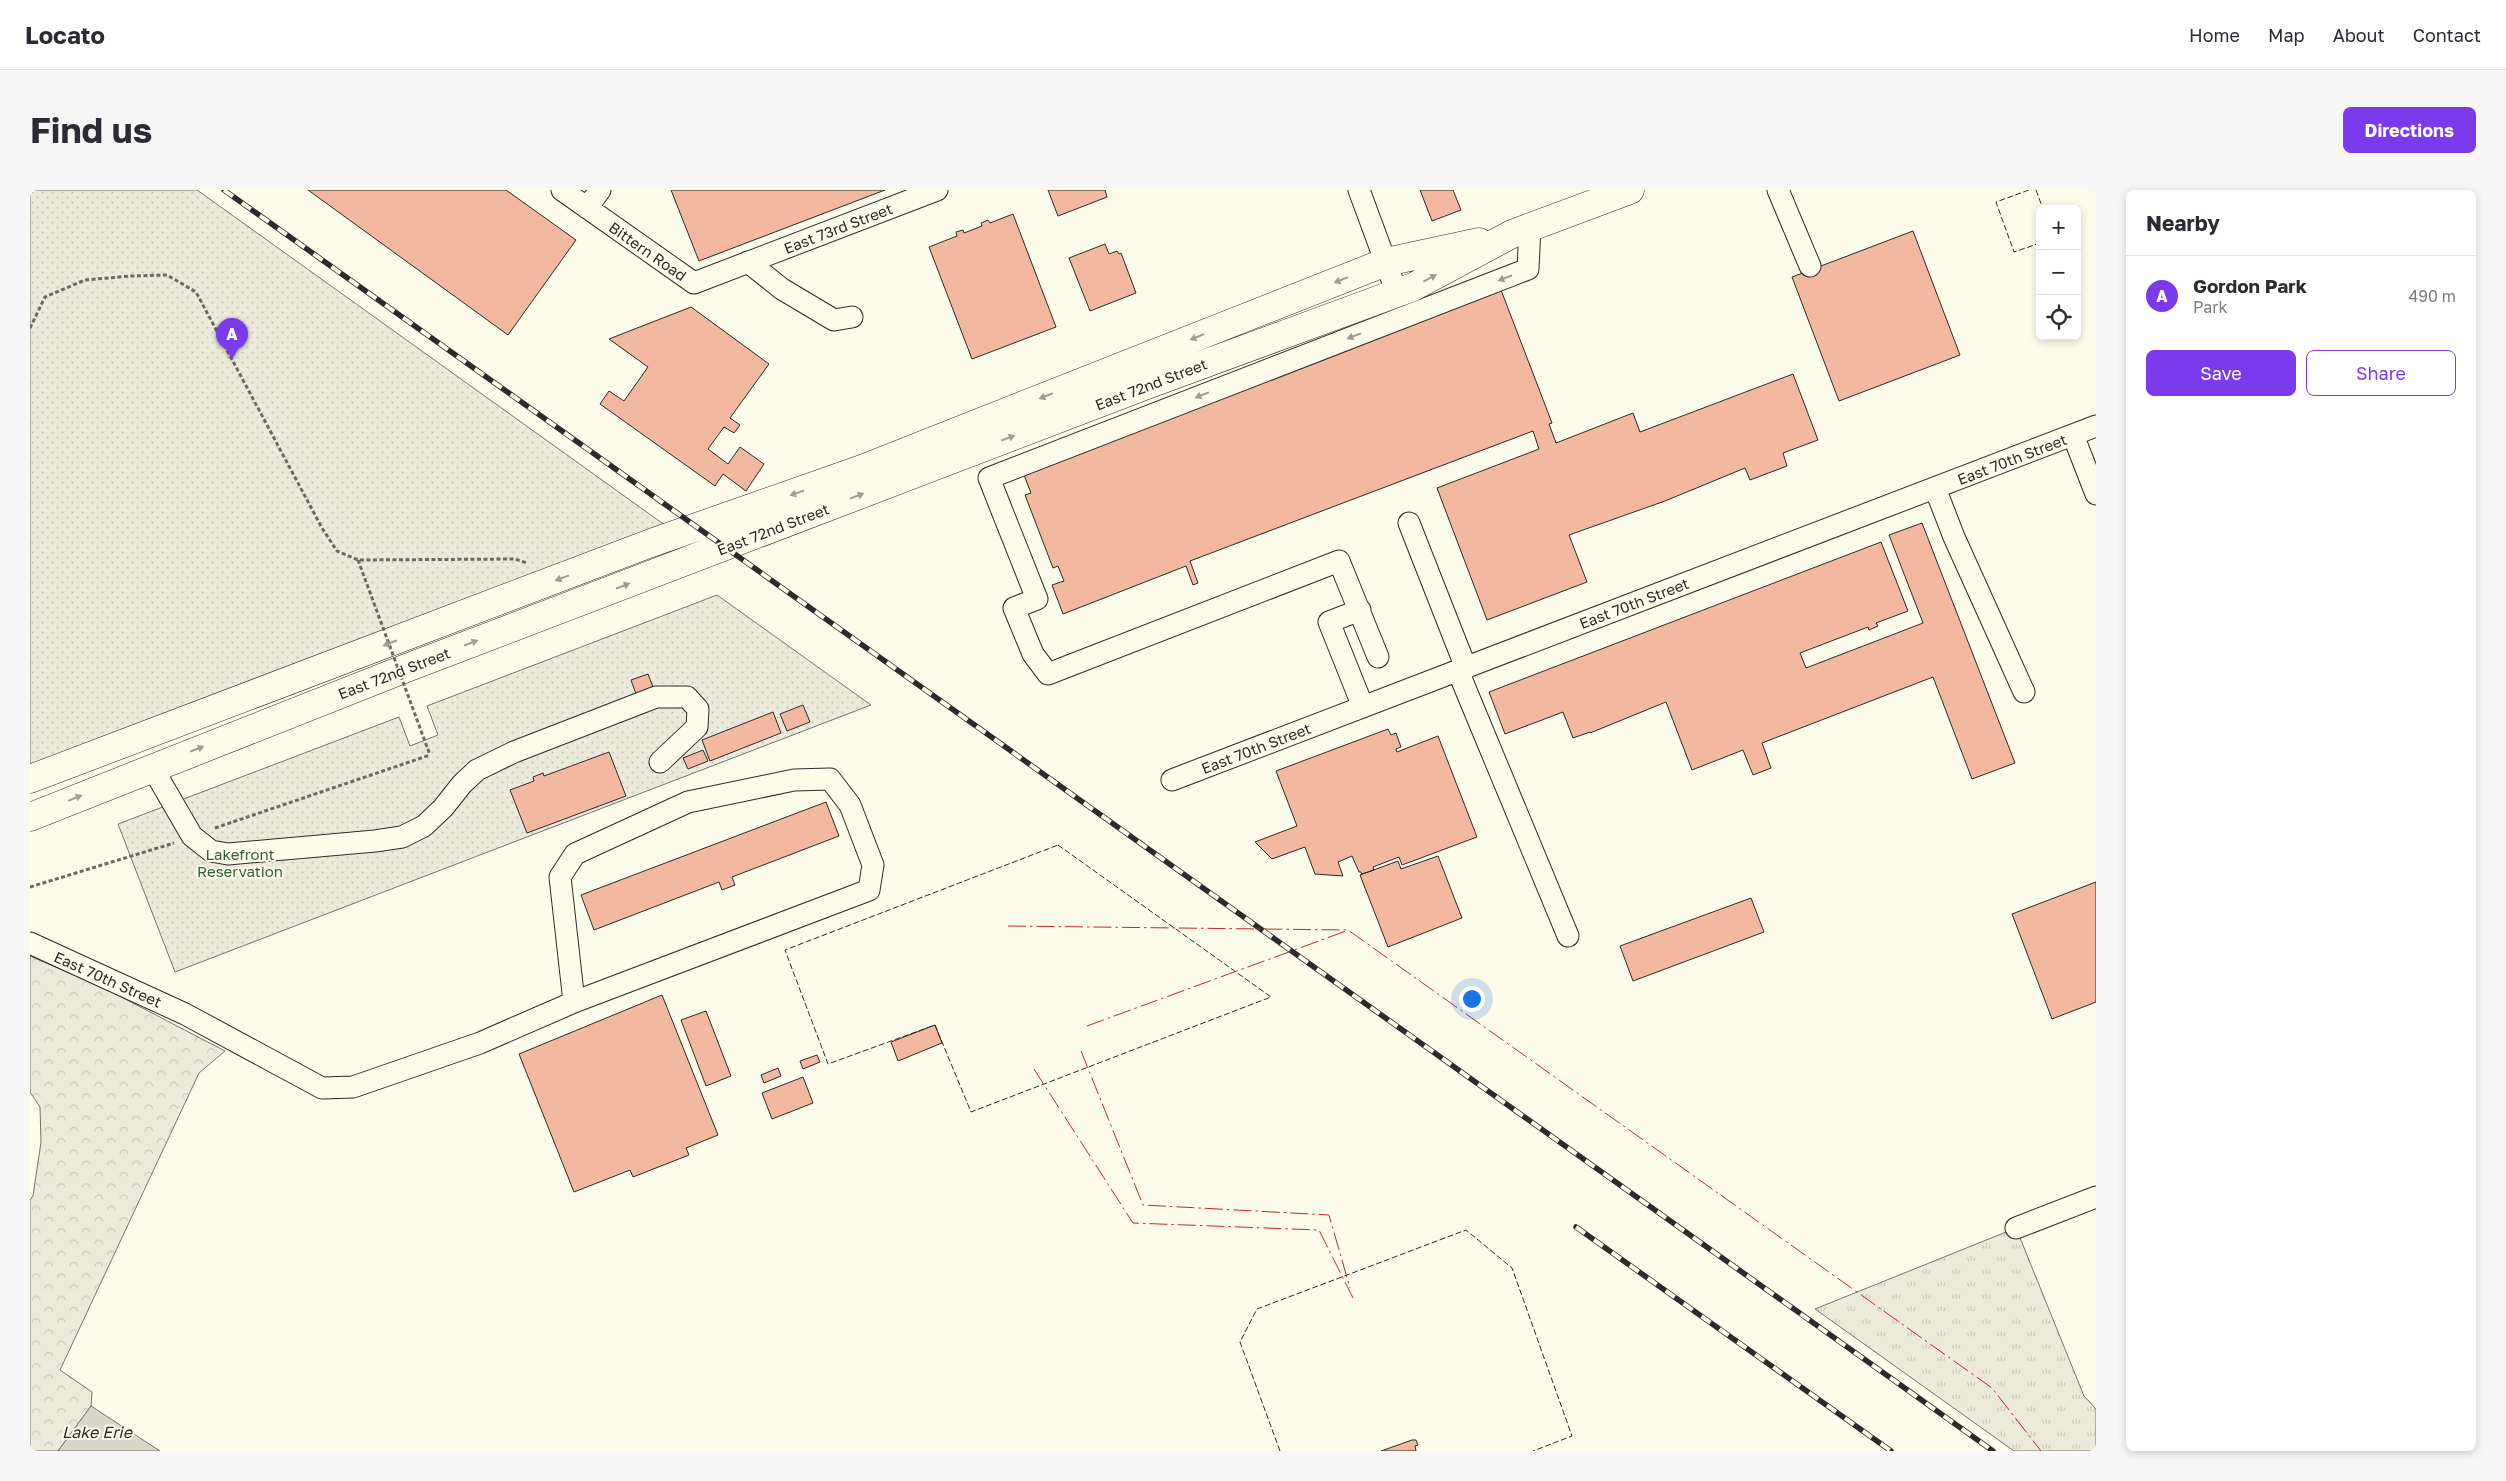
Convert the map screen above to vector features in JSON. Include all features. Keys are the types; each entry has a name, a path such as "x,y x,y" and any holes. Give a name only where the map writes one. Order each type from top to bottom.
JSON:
{"main road":[{"name":"East 72nd Street","path":"30,817 152,767 1147,385 1398,293 1521,231 1630,190"},
{"name":"East 72nd Street","path":"30,779 651,544 862,469 1386,262 1521,231"},
{"path":"142,736 152,767"}],"street":[{"name":"Bittern Road","path":"562,190 694,283 744,264"},
{"path":"587,208 600,190"},
{"name":"East 73rd Street","path":"744,264 937,190"},
{"path":"1359,190 1398,293"},
{"path":"1778,190 1810,266"},
{"path":"1378,657 1339,561 1048,674 1033,654 1014,608 1037,599 989,478 1528,269 1521,231"},
{"path":"744,264 834,320 852,317"},
{"name":"East 70th Street","path":"1172,780 2096,426"},
{"path":"2074,435 2096,494"},
{"path":"1935,488 1954,537 2024,692"},
{"path":"1409,523 1462,669 1568,936"},
{"path":"1360,610 1329,622 1363,707"},
{"path":"152,767 192,836 211,851 228,854 402,837 424,826 477,770 514,752 656,697 687,697 698,709 697,727 660,762"},
{"name":"East 70th Street","path":"30,944 185,1014 322,1088 353,1087 480,1043 574,1002 869,890 873,865 850,805 830,779 794,780 688,802 575,854 560,877 574,1002"},
{"path":"2016,1228 2096,1197"}],"path":[{"path":"30,328 45,297 84,280 167,275 196,292 322,528 337,551 358,560 515,559 527,563"},
{"path":"30,888 192,836 430,755 358,560"}],"green space":[{"path":"30,190 197,190 669,528 30,774"},
{"name":"Lakefront Reservation","path":"717,595 871,705 175,972 118,824 399,717 410,746 438,735 427,706"},
{"path":"30,956 102,987 225,1051 199,1073 60,1370 92,1392 91,1406 58,1451 30,1451 30,1200 33,1196 41,1142 40,1107 30,1092"},
{"path":"2016,1228 2084,1396 2096,1409 2096,1451 2014,1451 1815,1309"}],"water":[{"name":"Lake Erie","path":"91,1406 160,1451 58,1451"}],"building":[{"path":"308,190 506,190 576,240 508,335"},
{"path":"671,190 885,190 699,261"},
{"path":"1048,190 1105,190 1107,197 1058,216"},
{"path":"1420,190 1453,190 1461,210 1432,221"},
{"path":"1013,214 1056,327 972,359 929,247 957,236 956,232 963,230 964,233 982,226 981,223 988,220 990,223"},
{"path":"1913,231 1960,355 1839,401 1792,277"},
{"path":"1105,244 1109,254 1117,251 1119,254 1121,253 1136,293 1090,311 1069,258"},
{"path":"1501,290 1552,423 1549,424 1556,443 1633,413 1640,432 1793,374 1818,440 1783,453 1787,466 1750,480 1745,468 1665,501 1569,535 1587,582 1487,620 1437,488 1539,449 1533,431 1190,561 1198,583 1193,585 1186,566 1063,614 1052,585 1064,581 1058,566 1053,568 1025,495 1031,493 1024,475"},
{"path":"691,307 769,364 730,418 740,425 734,433 724,427 708,449 728,464 740,447 764,464 746,491 723,474 715,486 600,404 609,391 624,401 648,367 609,339"},
{"path":"1922,523 2015,763 1972,779 1933,677 1762,743 1771,768 1753,775 1743,750 1692,770 1666,702 1573,738 1563,712 1505,734 1489,692 1881,542 1908,611 1876,623 1878,626 1869,630 1868,627 1800,653 1806,668 1923,623 1889,535"},
{"path":"648,674 653,687 636,694 631,680"},
{"path":"803,705 810,722 787,731 780,714"},
{"path":"773,712 781,733 710,761 702,740"},
{"path":"1388,729 1391,735 1396,733 1401,747 1396,749 1397,752 1438,736 1477,837 1402,865 1399,857 1373,867 1374,870 1362,874 1359,872 1352,856 1338,862 1343,876 1315,874 1305,847 1272,859 1255,842 1297,826 1276,771"},
{"path":"703,750 708,761 688,769 683,758"},
{"path":"609,752 626,796 527,833 510,790 534,781 533,777 543,773 544,776"},
{"path":"826,802 839,836 732,877 735,885 722,890 719,882 594,930 581,895"},
{"path":"1438,856 1462,918 1388,947 1360,875 1398,861 1401,869"},
{"path":"2096,882 2096,1002 2052,1019 2012,914"},
{"path":"1751,898 1764,932 1633,981 1620,946"},
{"path":"662,995 718,1135 686,1148 689,1155 633,1177 630,1170 574,1192 519,1054"},
{"path":"706,1011 731,1076 706,1086 681,1020"},
{"path":"935,1025 942,1043 898,1061 891,1042"},
{"path":"817,1055 820,1062 803,1069 800,1061"},
{"path":"778,1068 781,1076 764,1083 761,1075"},
{"path":"803,1077 813,1103 772,1119 762,1093"},
{"path":"1416,1440 1418,1445 1415,1446 1416,1451 1381,1451"}],"railway":[{"path":"224,190 1993,1451"},
{"path":"1576,1227 1891,1451"}],"fence":[{"path":"2029,190 1996,202 2014,252 2036,244"},
{"path":"2036,190 2042,205"},
{"path":"1058,845 1271,997 971,1112 935,1025 828,1064 785,950 1058,845"},
{"path":"1280,1451 1240,1342 1257,1309 1466,1230 1512,1268 1572,1436 1533,1451"}],"power":[{"path":"1008,926 1348,930 1992,1388 2041,1451"},
{"path":"1087,1026 1346,931"},
{"path":"1081,1051 1143,1205 1329,1215 1350,1288"},
{"path":"1034,1069 1133,1223 1319,1230 1353,1298"}],"place":[{"name":"Gordon Park","path":"232,359"}]}
